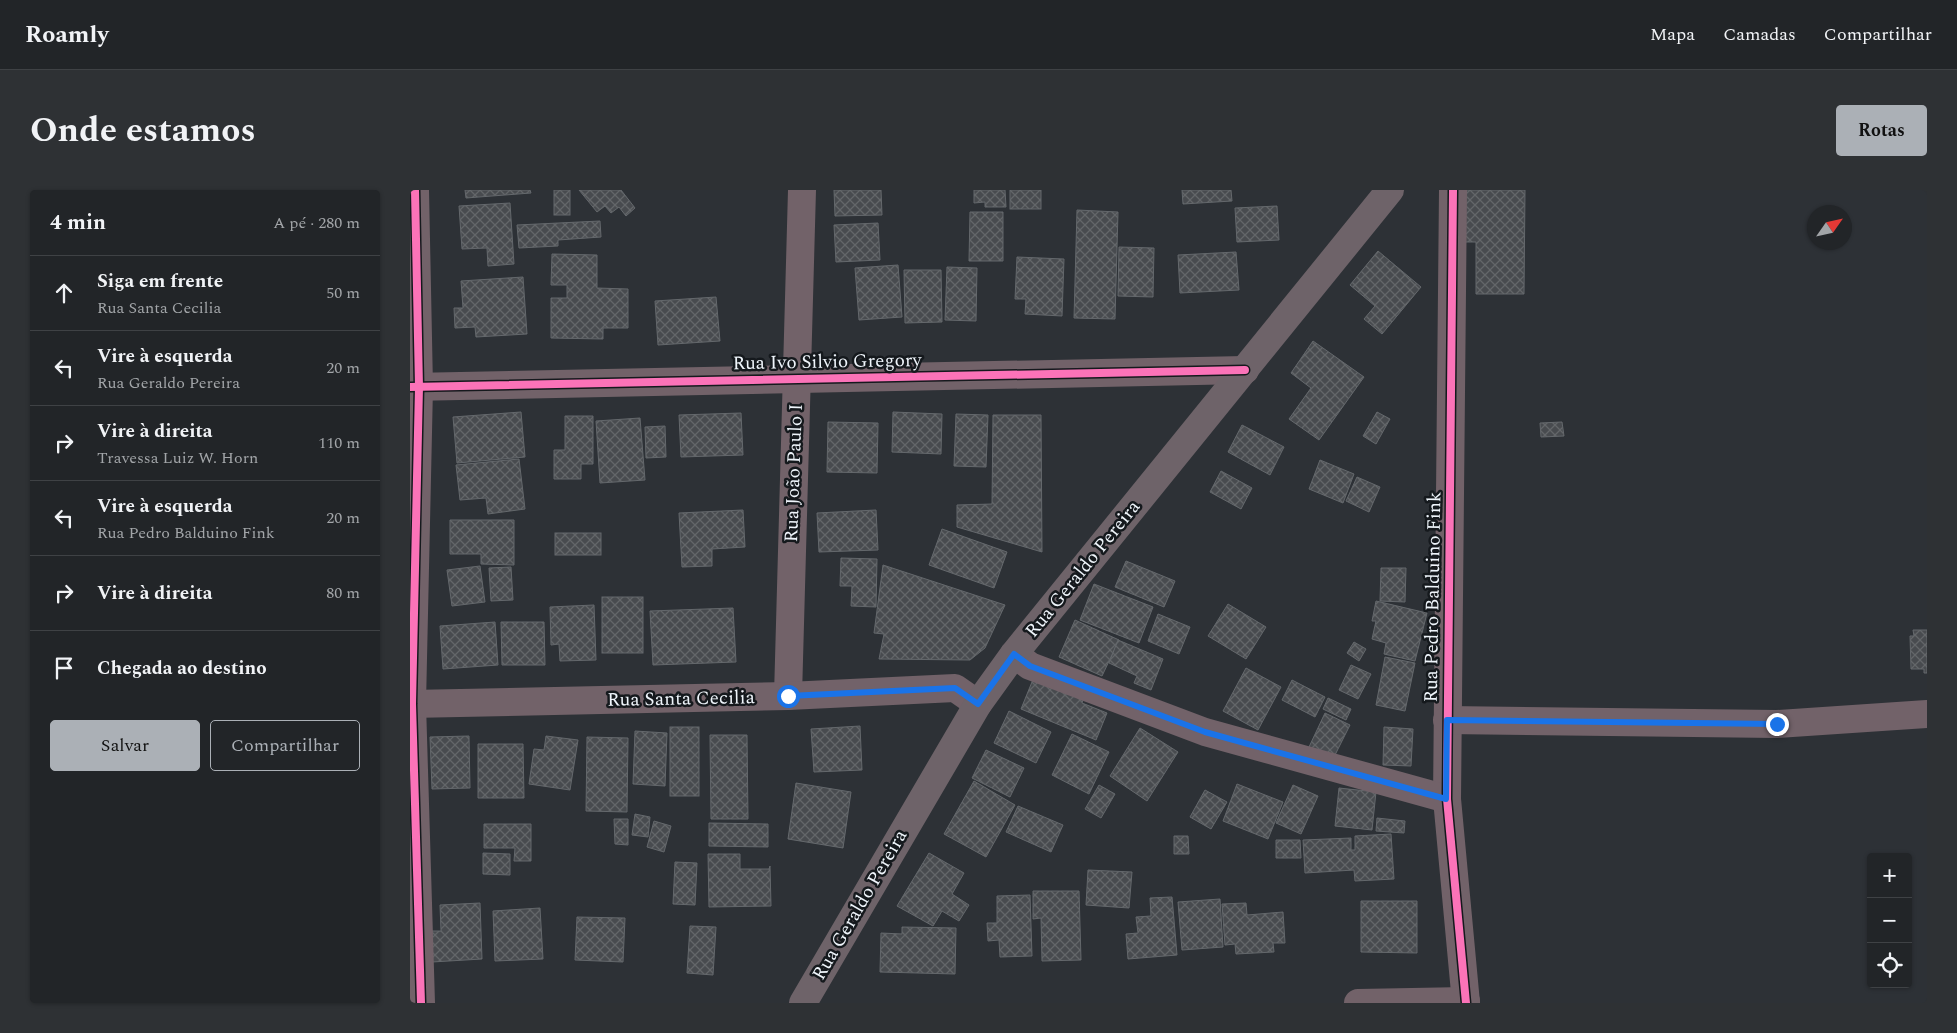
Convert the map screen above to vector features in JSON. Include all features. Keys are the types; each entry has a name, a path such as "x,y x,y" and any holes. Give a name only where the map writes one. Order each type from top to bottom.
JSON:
{"main road":[{"name":"Rua Geraldo Pereira","path":"804,1003 978,704 1014,654 1390,190"}],"street":[{"path":"415,190 411,704 421,1003"},
{"name":"Rua João Paulo I","path":"788,696 802,190"},
{"name":"Rua Pedro Balduino Fink","path":"1453,190 1446,799 1466,1002"},
{"name":"Rua Ivo Silvio Gregory","path":"414,387 1245,370"},
{"path":"1014,654 1030,666 1205,732 1446,799"},
{"name":"Rua Santa Cecilia","path":"411,704 788,696 955,688 978,704"},
{"path":"1447,720 1777,724 1927,714"},
{"path":"410,1002 434,1003"},
{"path":"1358,1003 1466,1002"}],"building":[{"path":"465,190 530,190 531,193 466,198"},
{"path":"554,190 570,190 570,215 554,215"},
{"path":"579,190 621,190 635,208 626,216 619,207 611,213 605,206 597,212"},
{"path":"834,190 881,190 882,215 835,216"},
{"path":"974,190 1005,190 1006,207 985,207 985,202 974,203"},
{"path":"1010,190 1041,190 1041,209 1010,209"},
{"path":"1182,190 1231,190 1232,201 1183,204"},
{"path":"1462,190 1525,190 1524,294 1476,294 1476,242 1462,242"},
{"path":"510,203 514,264 488,266 487,248 462,249 459,206"},
{"path":"1277,206 1279,240 1237,242 1235,208"},
{"path":"1077,210 1118,212 1115,319 1074,318"},
{"path":"970,212 1003,212 1003,261 969,261"},
{"path":"600,221 601,237 558,240 558,246 519,248 517,225"},
{"path":"878,223 880,260 836,262 834,225"},
{"path":"1119,247 1154,248 1153,297 1118,296"},
{"path":"1378,251 1421,287 1382,334 1364,319 1375,306 1350,285"},
{"path":"1236,252 1239,290 1180,293 1178,255"},
{"path":"552,254 597,255 597,288 628,289 628,328 603,328 603,339 551,338 551,298 567,298 567,285 551,285"},
{"path":"1017,257 1064,259 1062,316 1025,314 1026,299 1015,299"},
{"path":"898,265 902,317 859,320 855,268"},
{"path":"947,267 977,268 976,321 945,320"},
{"path":"904,270 941,270 942,322 905,323"},
{"path":"523,277 527,334 476,337 475,327 455,328 454,308 463,308 461,281"},
{"path":"716,297 720,341 658,345 655,301"},
{"path":"1313,341 1364,377 1319,440 1289,419 1311,388 1291,373"},
{"path":"521,412 525,457 457,463 453,417"},
{"path":"893,412 942,414 941,454 892,452"},
{"path":"1377,412 1390,419 1376,444 1363,436"},
{"path":"741,413 743,455 681,457 679,415"},
{"path":"956,414 988,415 986,467 954,466"},
{"path":"993,415 1041,415 1042,552 957,527 957,505 992,504"},
{"path":"565,416 593,416 593,464 581,464 581,479 554,479 554,450 565,450"},
{"path":"640,418 645,480 600,483 596,421"},
{"path":"828,422 878,423 877,473 827,472"},
{"path":"1562,422 1564,436 1541,437 1540,423"},
{"path":"1242,425 1284,447 1270,475 1228,452"},
{"path":"665,426 666,457 646,458 645,427"},
{"path":"519,459 525,509 488,514 486,498 460,500 456,465"},
{"path":"1320,460 1354,474 1343,503 1309,489"},
{"path":"1221,471 1252,488 1241,509 1210,492"},
{"path":"1357,477 1380,487 1369,512 1346,501"},
{"path":"743,510 745,547 712,549 712,566 682,567 679,513"},
{"path":"876,510 878,550 819,552 817,513"},
{"path":"450,520 514,520 514,565 481,564 481,554 450,554"},
{"path":"942,529 1007,552 994,588 929,565"},
{"path":"555,533 601,533 601,555 555,555"},
{"path":"841,558 877,559 876,607 851,606 852,586 840,586"},
{"path":"1126,561 1175,581 1164,607 1115,587"},
{"path":"883,565 1005,605 985,648 970,660 879,659 884,634 874,633"},
{"path":"480,566 485,602 452,606 447,570"},
{"path":"511,567 513,600 491,601 489,568"},
{"path":"1381,568 1406,568 1405,602 1380,601"},
{"path":"1094,584 1153,607 1139,643 1080,620"},
{"path":"602,597 643,597 643,653 602,653"},
{"path":"1376,601 1427,613 1415,661 1384,654 1386,643 1372,639 1376,621 1372,621"},
{"path":"1228,604 1266,627 1246,659 1208,636"},
{"path":"594,605 596,660 560,661 559,644 551,645 550,607"},
{"path":"733,608 736,662 653,665 650,611"},
{"path":"1158,614 1190,627 1179,654 1148,641"},
{"path":"1075,620 1119,640 1102,676 1059,657"},
{"path":"495,622 498,665 443,669 440,626"},
{"path":"501,622 544,622 545,665 502,665"},
{"path":"1913,630 1927,630 1927,673 1924,673 1924,669 1911,669 1910,636 1914,636"},
{"path":"1118,640 1163,659 1151,690 1134,683 1137,676 1109,663"},
{"path":"1354,642 1366,649 1359,661 1347,653"},
{"path":"1385,657 1415,663 1405,711 1376,705"},
{"path":"1351,665 1371,674 1358,699 1339,690"},
{"path":"1246,668 1281,687 1258,730 1223,711"},
{"path":"1036,672 1086,692 1082,703 1107,713 1096,740 1021,709"},
{"path":"1292,680 1325,697 1315,717 1282,700"},
{"path":"1328,698 1351,709 1346,720 1323,709"},
{"path":"1009,711 1051,732 1036,763 994,743"},
{"path":"1325,713 1350,725 1333,759 1309,747"},
{"path":"860,726 862,770 814,772 811,729"},
{"path":"670,727 699,727 699,796 670,796"},
{"path":"1384,727 1413,729 1411,766 1383,765"},
{"path":"1140,728 1178,752 1147,801 1110,776"},
{"path":"635,731 667,733 665,786 633,784"},
{"path":"1072,734 1109,752 1089,794 1052,775"},
{"path":"710,735 747,735 748,819 711,819"},
{"path":"469,736 470,788 432,789 430,737"},
{"path":"546,736 578,740 570,790 529,784 534,749 544,750"},
{"path":"587,737 628,738 627,812 586,811"},
{"path":"478,744 523,744 524,798 478,798"},
{"path":"986,750 1024,768 1010,797 972,778"},
{"path":"974,781 1015,805 986,857 944,834"},
{"path":"796,783 851,792 843,848 788,839"},
{"path":"1237,784 1283,802 1268,839 1223,821"},
{"path":"1099,785 1115,794 1101,818 1085,809"},
{"path":"1293,785 1318,796 1301,834 1276,823"},
{"path":"1339,788 1376,792 1372,830 1335,826"},
{"path":"1205,790 1227,802 1211,829 1190,817"},
{"path":"1018,806 1063,825 1051,852 1006,832"},
{"path":"635,814 650,817 648,837 632,835"},
{"path":"1377,818 1405,821 1404,833 1376,831"},
{"path":"614,819 628,819 628,845 615,844"},
{"path":"654,821 671,826 664,852 647,847"},
{"path":"709,823 768,824 768,847 709,846"},
{"path":"484,824 531,824 531,861 514,861 515,848 484,848"},
{"path":"1391,834 1394,879 1355,881 1354,870 1305,873 1303,840 1351,838 1351,850 1355,850 1355,836"},
{"path":"1174,836 1188,836 1189,854 1174,854"},
{"path":"1276,840 1300,840 1301,858 1276,858"},
{"path":"483,853 510,854 510,875 483,874"},
{"path":"929,853 964,873 952,894 969,905 959,921 942,911 933,926 897,906"},
{"path":"708,854 740,854 740,869 769,869 770,866 771,906 709,907"},
{"path":"675,862 697,863 695,905 673,904"},
{"path":"1088,870 1132,872 1129,908 1086,905"},
{"path":"1033,891 1079,891 1081,960 1042,961 1041,918 1033,919"},
{"path":"1030,895 1032,956 1000,957 999,940 988,941 987,923 997,923 997,896"},
{"path":"1172,897 1177,955 1128,959 1126,934 1138,933 1136,917 1151,916 1150,898"},
{"path":"1220,899 1223,947 1182,950 1178,902"},
{"path":"1361,901 1417,901 1417,953 1361,952"},
{"path":"480,903 482,959 432,962 431,931 441,931 440,905"},
{"path":"1246,903 1247,915 1283,912 1285,943 1273,943 1274,952 1236,954 1235,944 1225,945 1222,904"},
{"path":"540,908 543,959 495,961 493,911"},
{"path":"577,917 625,918 623,962 575,960"},
{"path":"690,926 716,927 713,975 687,973"},
{"path":"902,927 956,928 955,974 880,972 881,933 902,934"}],"cycle path":[{"path":"415,190 419,387 412,704 421,1003"},
{"path":"1453,190 1447,799 1466,1003"},
{"path":"410,387 1245,370"}],"route":[{"path":"788,696 955,688 978,704 1014,654 1030,666 1205,732 1446,799 1447,720 1777,724"}]}
